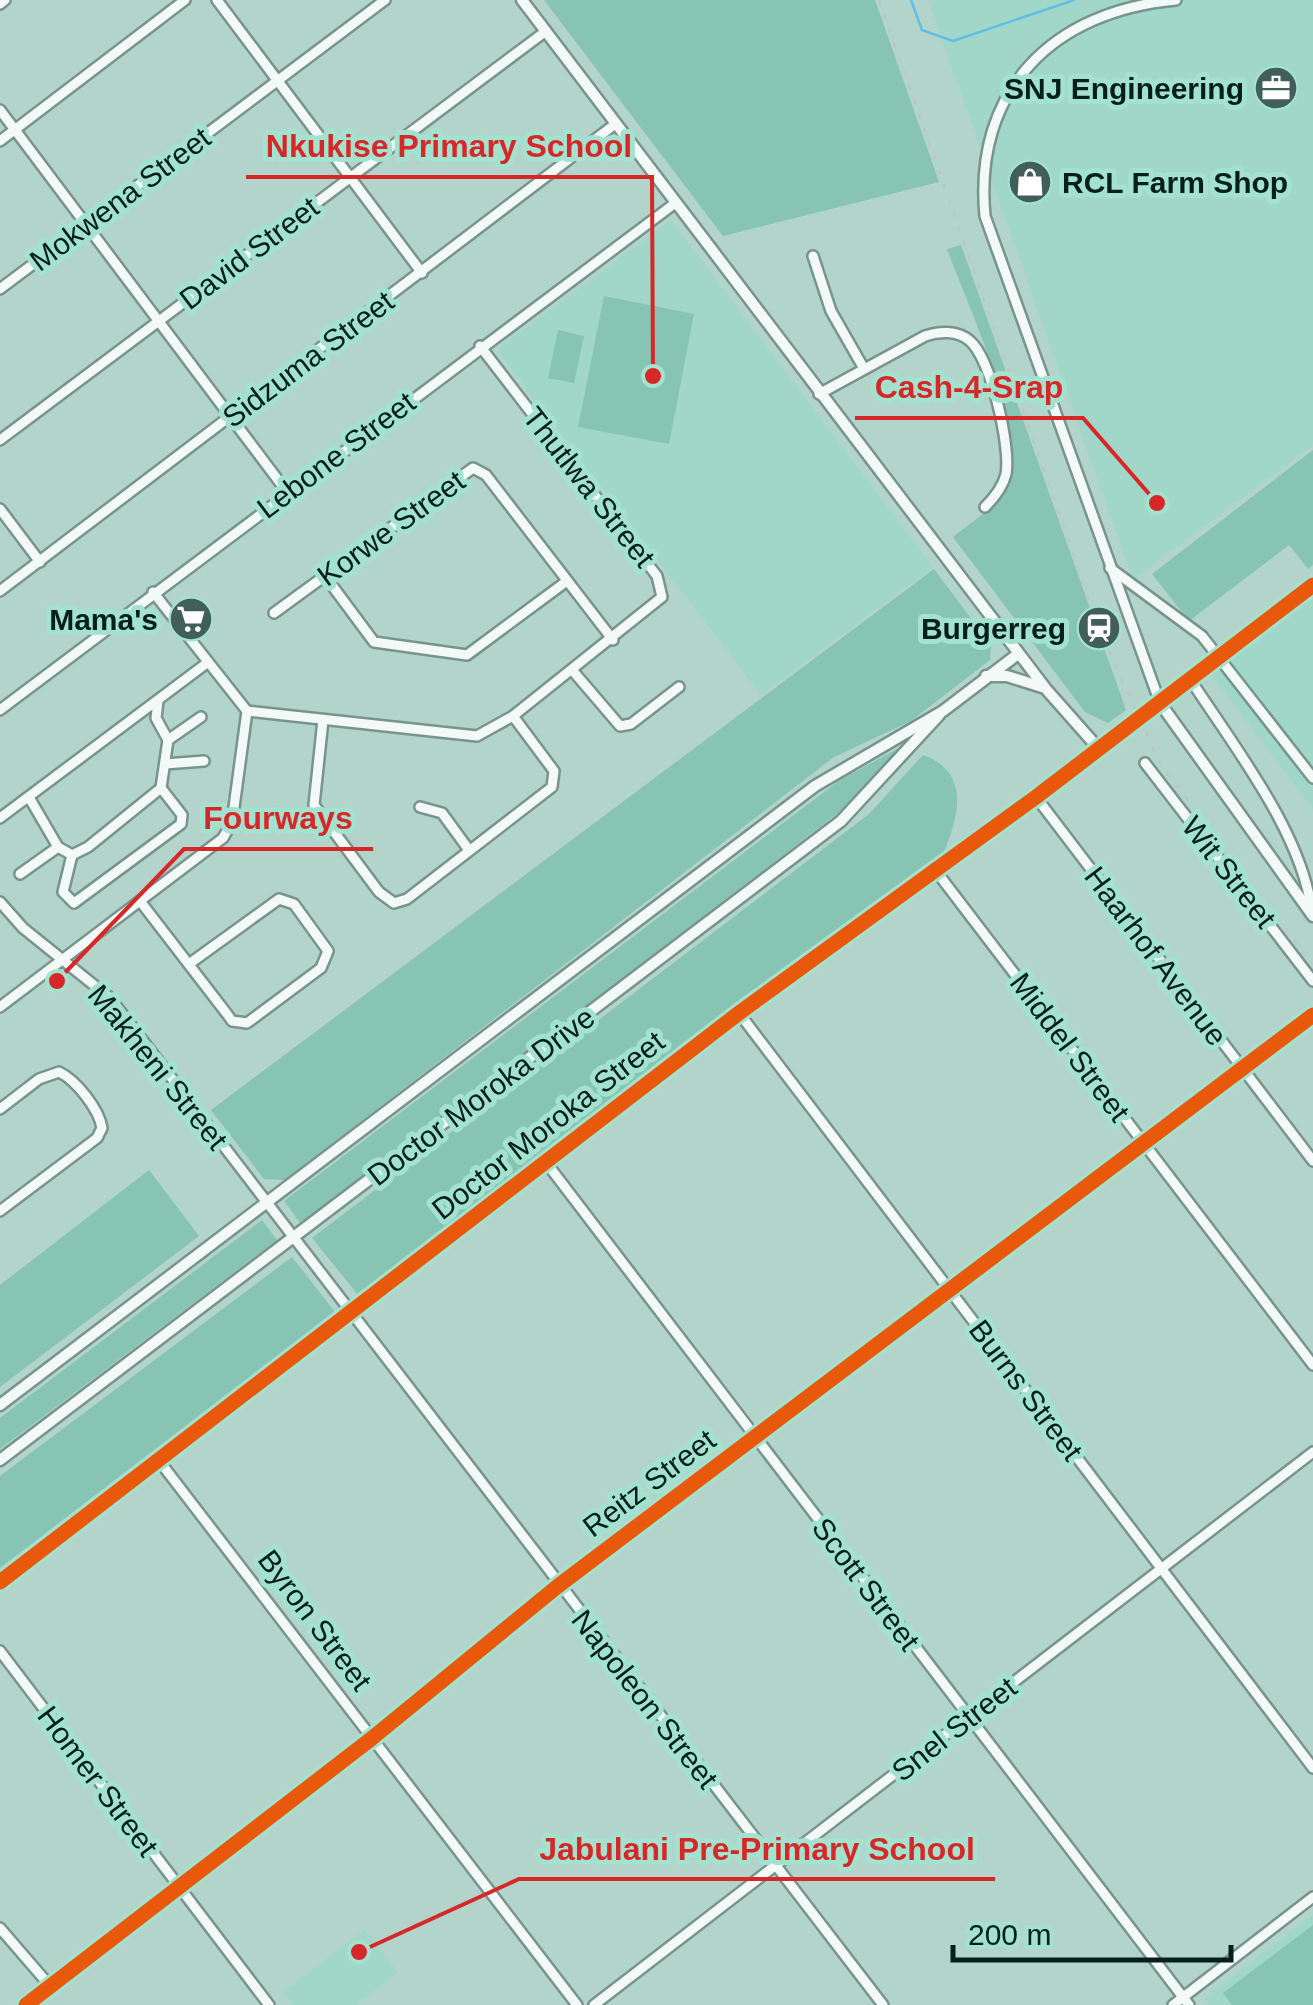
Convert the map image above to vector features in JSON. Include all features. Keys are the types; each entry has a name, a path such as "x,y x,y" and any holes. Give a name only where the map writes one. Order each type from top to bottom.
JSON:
{"street":[{"path":"0,141 185,0"},
{"path":"217,0 422,273"},
{"name":"Mokwena Street","path":"0,290 384,0"},
{"path":"522,0 1018,654 1099,749"},
{"path":"1176,0 1106,14 1065,34 1030,62 1009,88 983,163 985,216 1160,703 1313,916"},
{"name":"David Street","path":"0,440 546,30"},
{"path":"0,110 287,492"},
{"name":"Sidzuma Street","path":"0,591 614,125"},
{"name":"Lebone Street","path":"0,710 674,204"},
{"path":"813,256 831,311 862,367"},
{"path":"820,394 862,367 934,333 962,335 974,344 992,389 1007,455 1004,482 986,507"},
{"name":"Thutlwa Street","path":"247,711 478,736 513,716 658,604 662,585 480,346"},
{"name":"Korwe Street","path":"274,613 473,468 486,475 613,640"},
{"path":"0,509 40,562"},
{"path":"1110,568 1172,610 1219,654 1313,778"},
{"path":"325,576 374,642 452,656 473,651 567,582"},
{"path":"1160,703 1313,585"},
{"path":"0,1007 229,831 247,711 153,592"},
{"name":"Doctor Moroka Drive","path":"0,1460 841,821 943,711 1018,654"},
{"path":"0,818 207,663"},
{"path":"573,670 620,726 631,724 678,687"},
{"path":"985,676 1018,678 1046,688"},
{"path":"1190,678 1257,782 1304,873 1313,916"},
{"path":"158,701 156,718 168,740 161,788 72,855 63,888 71,903 181,824 182,815 161,788"},
{"name":"Doctor Moroka Street","path":"0,1582 739,1013 1160,703"},
{"name":"Doctor Moroka Drive","path":"0,1405 264,1200 814,786 943,711"},
{"path":"323,720 314,804 384,897 401,902 555,782 554,772 513,716"},
{"path":"168,740 201,717"},
{"path":"165,764 204,761"},
{"name":"Wit Street","path":"1145,763 1313,981"},
{"name":"Haarhof Avenue","path":"1036,798 1313,1162"},
{"path":"30,799 58,847 72,855"},
{"path":"420,807 442,813 468,850"},
{"path":"20,874 58,847"},
{"name":"Middel Street","path":"936,871 1313,1365"},
{"path":"140,901 232,1021 247,1024 320,968 328,951 294,904 279,899 189,964"},
{"name":"Makheni Street","path":"0,902 23,928 110,998 264,1200"},
{"name":"Burns Street","path":"739,1013 1313,1768"},
{"name":"Reitz Street","path":"26,2005 371,1739 558,1586 1313,1014"},
{"path":"0,1109 39,1079 59,1072 70,1078 99,1115 102,1128 97,1138 0,1211"},
{"name":"Scott Street","path":"545,1161 1186,2001"},
{"name":"Napoleon Street","path":"264,1200 353,1310 558,1586 882,2005"},
{"name":"Snel Street","path":"594,2005 1313,1452"},
{"name":"Byron Street","path":"157,1458 577,2005"},
{"name":"Homer Street","path":"0,1651 269,2005"},
{"path":"1172,2005 1186,2001 1313,1898"},
{"path":"0,1928 50,1986"}],"shaded area":[{"path":"544,0 875,0 939,182 723,236"},
{"path":"928,0 1313,0 1313,445 1133,580"},
{"path":"671,220 933,567 761,695 500,354 500,347"},
{"path":"961,245 1126,710 1108,723 1085,712 953,537 999,497 1011,468 1010,439 994,371 947,249"},
{"path":"604,296 694,314 669,444 578,427"},
{"path":"558,330 584,336 574,383 548,378"},
{"path":"1313,450 1313,565 1308,569 1289,545 1189,621 1152,574"},
{"path":"934,569 991,645 990,660 911,721 834,757 285,1180 264,1179 211,1110"},
{"path":"1313,597 1313,809 1210,673"},
{"path":"908,743 855,800 301,1224 284,1201 840,780"},
{"path":"923,755 949,772 955,784 956,811 943,854 360,1297 312,1238 869,814"},
{"path":"149,1170 199,1236 0,1387 0,1285"},
{"path":"262,1220 277,1240 0,1449 0,1418"},
{"path":"292,1257 335,1312 0,1568 0,1476"},
{"path":"1313,1914 1313,2005 1209,2005 1204,1998"},
{"path":"1313,1925 1313,2005 1232,2005 1223,1993"},
{"path":"365,1930 398,1973 355,2005 293,2005 283,1992"}],"waterway":[{"path":"911,0 922,30 953,41 1074,0"}],"railway":[{"path":"879,0 1099,628 1159,762 1313,965"}],"cycle path":[{"path":"0,1582 739,1013 1036,797 1313,585"},
{"path":"26,2005 371,1739 558,1586 1313,1015"}],"place":[{"name":"SNJ Engineering","path":"1276,88"},
{"name":"RCL Farm Shop","path":"1030,182"},
{"name":"Nkukise Primary School","path":"653,376"},
{"name":"Cash-4-Srap","path":"1157,503"},
{"name":"Mama's","path":"191,619"},
{"name":"Burgerreg","path":"1099,628"},
{"name":"Fourways","path":"57,981"},
{"name":"Jabulani Pre-Primary School","path":"359,1952"}]}
